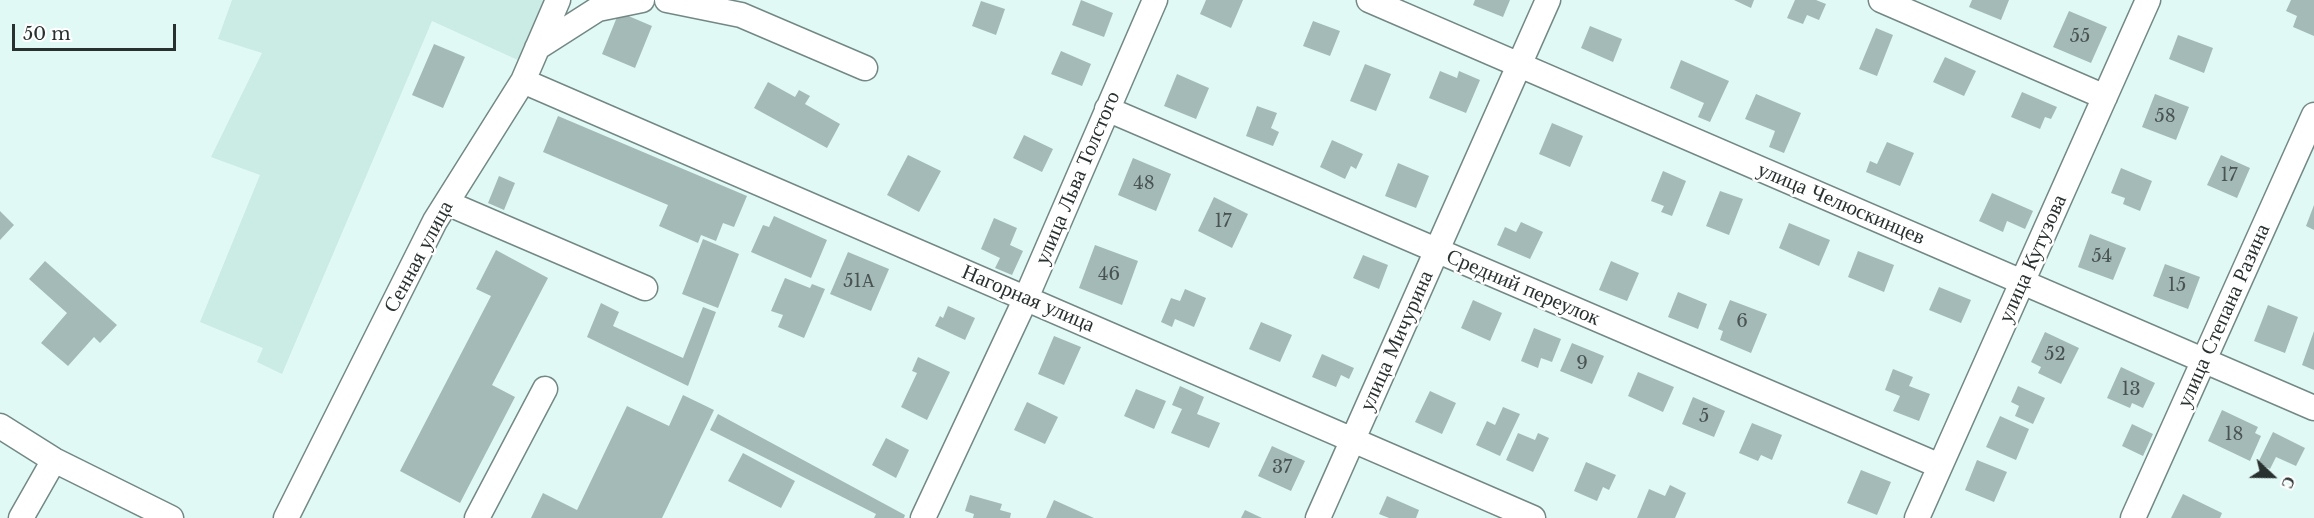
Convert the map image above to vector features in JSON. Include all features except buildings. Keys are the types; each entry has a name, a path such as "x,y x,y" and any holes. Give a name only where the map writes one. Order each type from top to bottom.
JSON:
{"street":[{"name":"Сенная улица","path":"286,518 447,203 523,81 558,0"},
{"path":"537,48 598,9 642,0"},
{"path":"667,0 741,15 866,68"},
{"name":"улица Льва Толстого","path":"923,518 1026,298 1155,0"},
{"name":"улица Челюскинцев","path":"1369,0 1516,66 2023,281 2314,408"},
{"name":"улица Мичурина","path":"1318,518 1437,251 1516,66 1548,0"},
{"path":"1881,0 2104,97"},
{"name":"улица Кутузова","path":"1917,518 2148,0"},
{"name":"Нагорная улица","path":"523,81 1533,518"},
{"name":"Средний переулок","path":"1107,110 1940,466"},
{"name":"улица Степана Разина","path":"2133,518 2314,115"},
{"path":"447,203 645,288"},
{"path":"477,518 545,389"},
{"path":"0,426 54,460 171,518"},
{"path":"21,518 54,460"}],"shaded area":[{"path":"232,0 545,0 520,61 432,21 282,374 257,362 263,348 200,322 260,175 211,157 262,53 218,39"}]}
